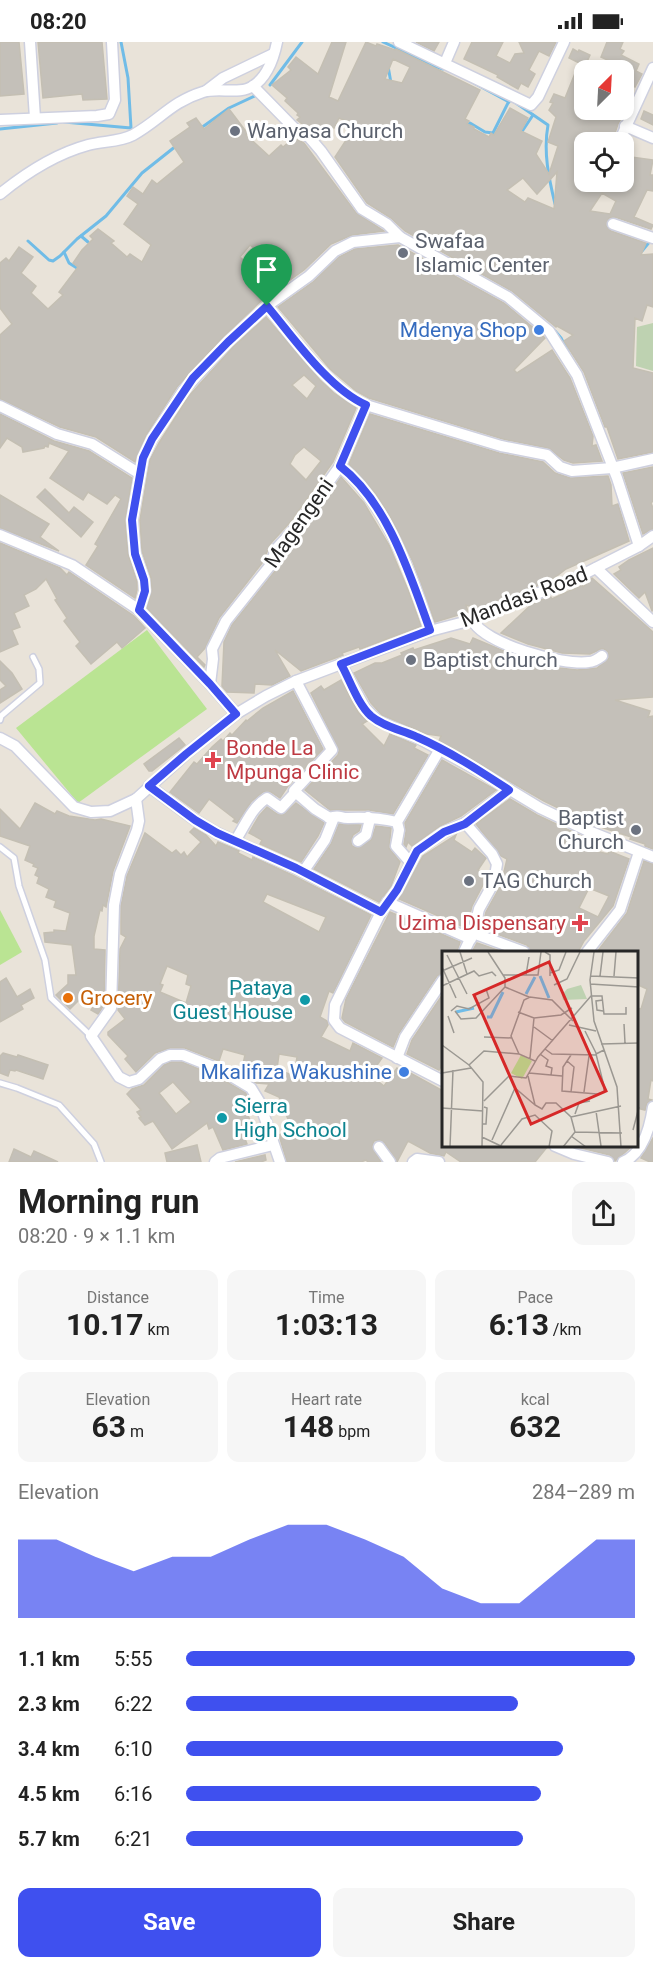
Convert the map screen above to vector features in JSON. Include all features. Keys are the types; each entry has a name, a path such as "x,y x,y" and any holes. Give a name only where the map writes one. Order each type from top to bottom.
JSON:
{"street":[{"path":"30,42 35,118"},
{"path":"0,120 109,114 116,100 112,42"},
{"path":"206,91 242,89 253,86 268,68 277,42"},
{"path":"399,42 528,105 531,105 538,97 564,42"},
{"path":"445,63 454,42"},
{"path":"0,194 24,175 56,156 88,144 131,136 177,102 206,91 223,78 273,54"},
{"path":"623,132 653,68"},
{"path":"253,86 297,131 309,137 362,209 387,224 400,237 508,297 549,332 577,375 639,546"},
{"path":"625,126 653,138"},
{"path":"613,224 653,238"},
{"path":"139,610 145,591 144,580 135,554 132,520 143,458 152,439 183,391 228,342 267,306 309,276 335,251 353,242 400,237"},
{"path":"267,306 332,381 349,396 366,405 501,446 547,455 560,467 572,471 612,468 653,459"},
{"path":"340,466 366,405"},
{"path":"0,406 57,434 92,444 140,474"},
{"name":"Magengeni","path":"210,684 212,649 226,621 269,567 277,548 298,525 340,466 352,475 370,497 405,561 430,631"},
{"path":"0,535 72,565 139,610 236,714"},
{"name":"Mandasi Road","path":"0,738 24,754 74,807 103,813 136,799 186,754 236,714 266,696 296,681 430,631 472,620 596,568 639,546 653,536"},
{"path":"596,568 653,622"},
{"path":"472,620 478,630 534,655 588,663 602,656"},
{"path":"341,664 355,692 371,716 388,726 418,738 509,790 586,830 653,857"},
{"path":"296,681 332,750 294,791 315,809 333,819 329,831 303,872"},
{"path":"411,862 396,846 399,831 397,822 440,750"},
{"path":"149,786 195,820 303,872 384,907 521,951"},
{"path":"442,1080 349,1034 334,1020 333,1012 337,998 384,907 422,848 444,832 465,824 509,790"},
{"path":"235,841 252,810 264,799 267,798 281,808 292,796"},
{"path":"136,799 137,830 120,874 114,905 111,1008 91,1036 120,1077 129,1082 139,1079 160,1059 176,1054 220,1070 251,1088 264,1116 280,1162"},
{"path":"329,818 338,814 348,818 368,817 397,822"},
{"path":"358,841 366,836 368,817"},
{"path":"464,951 472,936 479,909 494,882 497,864 492,854 465,824"},
{"path":"588,951 620,910 639,852"},
{"path":"397,1058 401,1043 409,1029 442,981"},
{"path":"622,1162 631,1159 637,1152 651,1122 653,1107"},
{"path":"215,1162 220,1158 273,1145"},
{"path":"379,1147 390,1162"},
{"path":"557,1147 574,1154 608,1162"},
{"path":"413,1162 417,1159 439,1162"}],"lane":[{"path":"0,720 1,716 40,683 39,669 33,657"},
{"path":"0,847 15,858 19,886 45,960 51,998 91,1036"},
{"path":"0,1083 59,1105 94,1144 101,1162"}],"green space":[{"path":"653,323 653,371 636,366 637,327"},
{"path":"147,630 207,709 78,803 16,728"},
{"path":"0,910 22,952 0,965"}],"building":[{"path":"0,42 19,42 24,94 0,96"},
{"path":"38,42 102,42 107,99 83,100 82,94 43,98"},
{"path":"332,42 346,42 329,97 338,101 366,42 396,49 480,90 465,119 469,121 467,124 489,137 491,133 494,135 510,108 528,118 521,131 542,141 536,154 549,174 558,146 548,142 556,117 549,110 553,103 550,102 554,94 565,98 574,76 574,120 620,120 615,132 574,132 574,192 634,192 634,157 653,160 650,175 653,175 653,191 647,190 634,217 653,225 651,229 615,217 609,218 606,225 611,231 646,243 641,255 653,254 653,307 647,305 642,321 635,318 633,368 653,373 653,452 618,459 584,372 564,341 573,335 556,327 512,291 405,231 391,218 367,203 335,157 356,125 339,118 334,128 326,124 319,137 297,120 300,117 298,113 285,101 287,98 272,85 291,70 288,67 296,57 318,74","holes":["393,59 410,67 402,83 385,79","557,172 554,209 528,198 525,202 507,190 523,178 537,194","602,193 616,201 610,214 590,211"]},
{"path":"416,42 439,42 434,51"},
{"path":"472,42 503,42 496,56 510,63 515,54 524,53 519,42 556,42 549,56 539,51 529,70 535,74 528,87 521,83 518,89 497,77 498,75 464,59"},
{"path":"607,42 623,42 620,49 624,51 621,55 631,60 608,60 601,57"},
{"path":"573,49 590,55 588,60 574,60 569,58"},
{"path":"634,62 639,64 636,71 642,74 635,87"},
{"path":"229,109 248,134 246,135 269,156 281,145 283,147 294,138 304,143 356,213 384,231 352,235 331,244 304,270 262,300 223,337 177,387 146,435 135,462 96,437 60,427 0,399 0,335 12,324 0,308 0,263 6,258 9,261 19,247 33,257 21,273 36,286 31,293 48,309 63,295 59,292 78,267 73,263 93,239 90,236 98,229 114,241 111,243 127,257 130,254 142,262 151,245 124,224 138,204 127,196 133,187 143,194 152,180 157,184 184,162 170,141 190,127 187,123 196,118 204,129","holes":["250,245 263,256 252,268 240,257"]},
{"path":"644,111 653,115 653,125 641,119"},
{"path":"398,245 504,303 545,338 514,370 517,373 552,350 570,378 593,436 592,446 596,445 602,461 573,463 564,460 548,448 503,439 369,398 356,391 330,369 278,307 313,282 339,257 355,249"},
{"path":"266,317 320,380 356,408 333,462 292,520 271,543 262,563 219,618 205,648 197,657 205,665 204,667 147,608 152,590 151,578 142,551 140,520 150,460 159,443 189,396 233,347","holes":["304,375 316,386 307,399 292,385","304,447 321,461 306,480 290,464 295,455"]},
{"path":"0,414 54,441 89,451 132,478 125,521 128,554 137,582 135,598 86,565 98,546 95,544 121,499 115,495 107,504 88,492 83,500 50,478 69,451 49,443 48,447 23,452 22,447 7,438 0,448"},
{"path":"370,414 499,453 543,462 555,473 570,478 608,476 612,506 618,504 629,541 566,569 550,581 479,609 466,605 468,612 435,622 413,562 390,516 376,494 349,464"},
{"path":"653,467 653,501 651,503 653,529 643,534 623,473"},
{"path":"341,477 364,503 389,545 421,626 360,649 359,647 342,653 343,655 301,671 275,650 290,676 272,685 255,684 254,693 227,692 222,686 224,642 232,625 275,571 283,552 304,529"},
{"path":"45,489 69,513 74,507 93,522 81,537 37,497"},
{"path":"0,495 49,524 40,537 59,551 0,528"},
{"path":"0,543 60,568 67,575 69,572 134,616 145,628 122,648 117,642 91,664 76,646 80,642 64,621 67,618 55,600 57,599 46,579 36,589 24,595 29,606 14,613 20,627 12,630 18,644 0,652"},
{"path":"653,548 652,611 645,592 639,598 614,574 621,570 619,567 629,560"},
{"path":"592,578 653,632 653,697 615,700 650,711 648,717 653,716 653,849 630,839 631,837 589,823 544,801 439,741 441,736 427,734 382,715 371,703 354,673 375,663 382,663 402,655 401,653 413,648 414,650 451,638 470,644 473,638 523,659 560,668 577,670 597,668 609,658 608,652 604,649 590,654 562,653 528,644 501,633 532,604 550,596 552,599 582,585 583,587"},
{"path":"0,661 12,673 22,689 0,703 0,690 6,686 0,680"},
{"path":"341,680 358,712 367,721 362,724 384,746 390,734 416,745 414,748 428,755 393,814 369,810 330,810 305,790 338,755 339,750 311,693 321,686 324,690"},
{"path":"293,691 323,749 288,786 280,798 271,792 263,792 251,802 237,823 209,799 199,813 170,792 194,762 197,764 221,739 223,741 230,733 232,735 246,720"},
{"path":"179,738 185,745 149,771 144,764"},
{"path":"442,760 496,790 461,816 440,826 412,846 408,842 406,847 404,844 405,823"},
{"path":"510,799 537,815 592,841 587,849 608,854 609,851 629,859 613,906 579,951 530,951 527,945 486,930 490,918 485,916 486,912 501,885 507,859 501,856 476,824","holes":["589,888 609,896 598,917 579,908"]},
{"path":"35,803 55,814 57,811 69,816 101,819 130,826 113,871 106,907 103,905 102,911 100,910 94,936 94,949 105,950 104,1005 98,1014 91,1010 93,1007 79,1000 70,1009 56,995 68,984 68,975 76,975 72,945 45,942 44,933 54,932 54,930 66,931 70,913 54,907 56,901 46,897 49,889 37,883 39,877 35,875 38,868 25,860 30,846 0,836 0,809 20,829"},
{"path":"296,803 324,823 301,862 260,844 262,840 249,833 267,807 283,815"},
{"path":"339,824 361,825 351,841 352,846 358,848 371,840 376,826 391,828 389,848 400,862 391,886 379,902 314,869 331,844"},
{"path":"194,828 206,835 216,846 218,842 239,851 238,853 252,860 253,857 371,915 333,993 329,991 320,1017 327,1021 328,1025 321,1037 350,1051 353,1043 382,1058 370,1075 384,1086 397,1068 442,1090 442,1147 547,1147 535,1162 461,1162 446,1152 444,1156 430,1153 408,1141 397,1162 385,1143 379,1140 374,1141 372,1147 381,1162 366,1160 361,1162 287,1162 279,1135 292,1129 279,1097 265,1091 269,1084 256,1083 241,1073 245,1055 223,1049 219,1061 185,1048 170,1048 155,1053 136,1072 125,1059 128,1056 108,1035 108,1032 125,1019 118,1010 120,949 126,937 121,934 121,906 127,876 145,833 172,853 176,850 181,855 184,852 187,857 201,842 190,832","holes":["267,894 326,917 319,932 263,902","167,966 188,975 186,984 191,986 186,1003 160,992 163,985 160,984","279,1054 297,1057 294,1076 277,1069"]},
{"path":"456,835 454,840 472,852 475,848 486,858 478,870 488,875 472,906 466,928 399,899 423,856"},
{"path":"644,861 653,864 653,1081 651,1080 648,1099 652,1100 647,1103 645,1110 638,1108 638,1008 641,1009 647,989 638,985 638,951 598,951 627,913"},
{"path":"390,912 460,942 457,951 442,951 442,974 437,976 399,1033 393,1047 345,1022 342,1018 346,999"},
{"path":"477,943 500,951 473,951"},
{"path":"6,978 17,997 30,989 34,998 21,1005 23,1009 0,1022 0,982"},
{"path":"442,995 442,1065 439,1070 407,1054 412,1040"},
{"path":"3,1053 17,1057 18,1055 48,1065 43,1079 16,1070 10,1070 8,1076 0,1073 0,1056"},
{"path":"171,1062 182,1062 218,1077 246,1093 250,1112 247,1113 253,1127 242,1131 247,1144 223,1150 213,1127 209,1129 207,1123 172,1149 153,1121 145,1125 137,1112 141,1110 127,1094 132,1089 144,1085 164,1065","holes":["173,1082 191,1102 176,1114 159,1093"]},
{"path":"653,1138 653,1162 650,1162 641,1158"},
{"path":"197,1145 201,1162 167,1162 165,1153"},
{"path":"577,1147 631,1147 615,1161 610,1155"},
{"path":"14,1149 31,1157 34,1151 58,1162 9,1162"},
{"path":"265,1155 266,1160 261,1162 235,1162"}],"waterway":[{"path":"64,122 131,128 128,78 121,42"},
{"path":"270,85 302,42"},
{"path":"383,42 433,65"},
{"path":"388,66 391,83"},
{"path":"434,66 443,69"},
{"path":"463,77 509,102 510,99 548,125 546,155 555,204"},
{"path":"201,128 229,108 257,95"},
{"path":"467,128 470,123 485,132 493,133 509,101"},
{"path":"521,133 533,115"},
{"path":"0,129 57,123"},
{"path":"28,241 53,261 106,216 142,173 176,146"},
{"path":"81,236 88,242"},
{"path":"642,251 651,240"},
{"path":"64,252 69,263 80,270"},
{"path":"555,331 570,356"}],"place":[{"name":"Wanyasa Church","path":"235,131"},
{"name":"Swafaa Islamic Center","path":"403,253"},
{"name":"Mdenya Shop","path":"539,330"},
{"name":"Baptist church","path":"411,660"},
{"name":"Bonde La Mpunga Clinic","path":"213,760"},
{"name":"Baptist Church","path":"636,830"},
{"name":"TAG Church","path":"469,881"},
{"name":"Uzima Dispensary","path":"580,923"},
{"name":"Grocery","path":"68,998"},
{"name":"Pataya Guest House","path":"305,1000"},
{"name":"Mkalifiza Wakushine","path":"404,1072"},
{"name":"Sierra High School","path":"222,1118"}],"route":[{"path":"267,306 340,389 356,401 366,405 340,466 352,475 370,497 405,561 430,630 341,664 355,692 371,716 378,721 418,738 509,790 465,824 444,832 417,851 397,890 381,912 296,868 217,833 195,820 149,786 236,714 139,610 145,591 144,580 135,554 132,520 143,458 152,439 193,378 267,306"}]}
